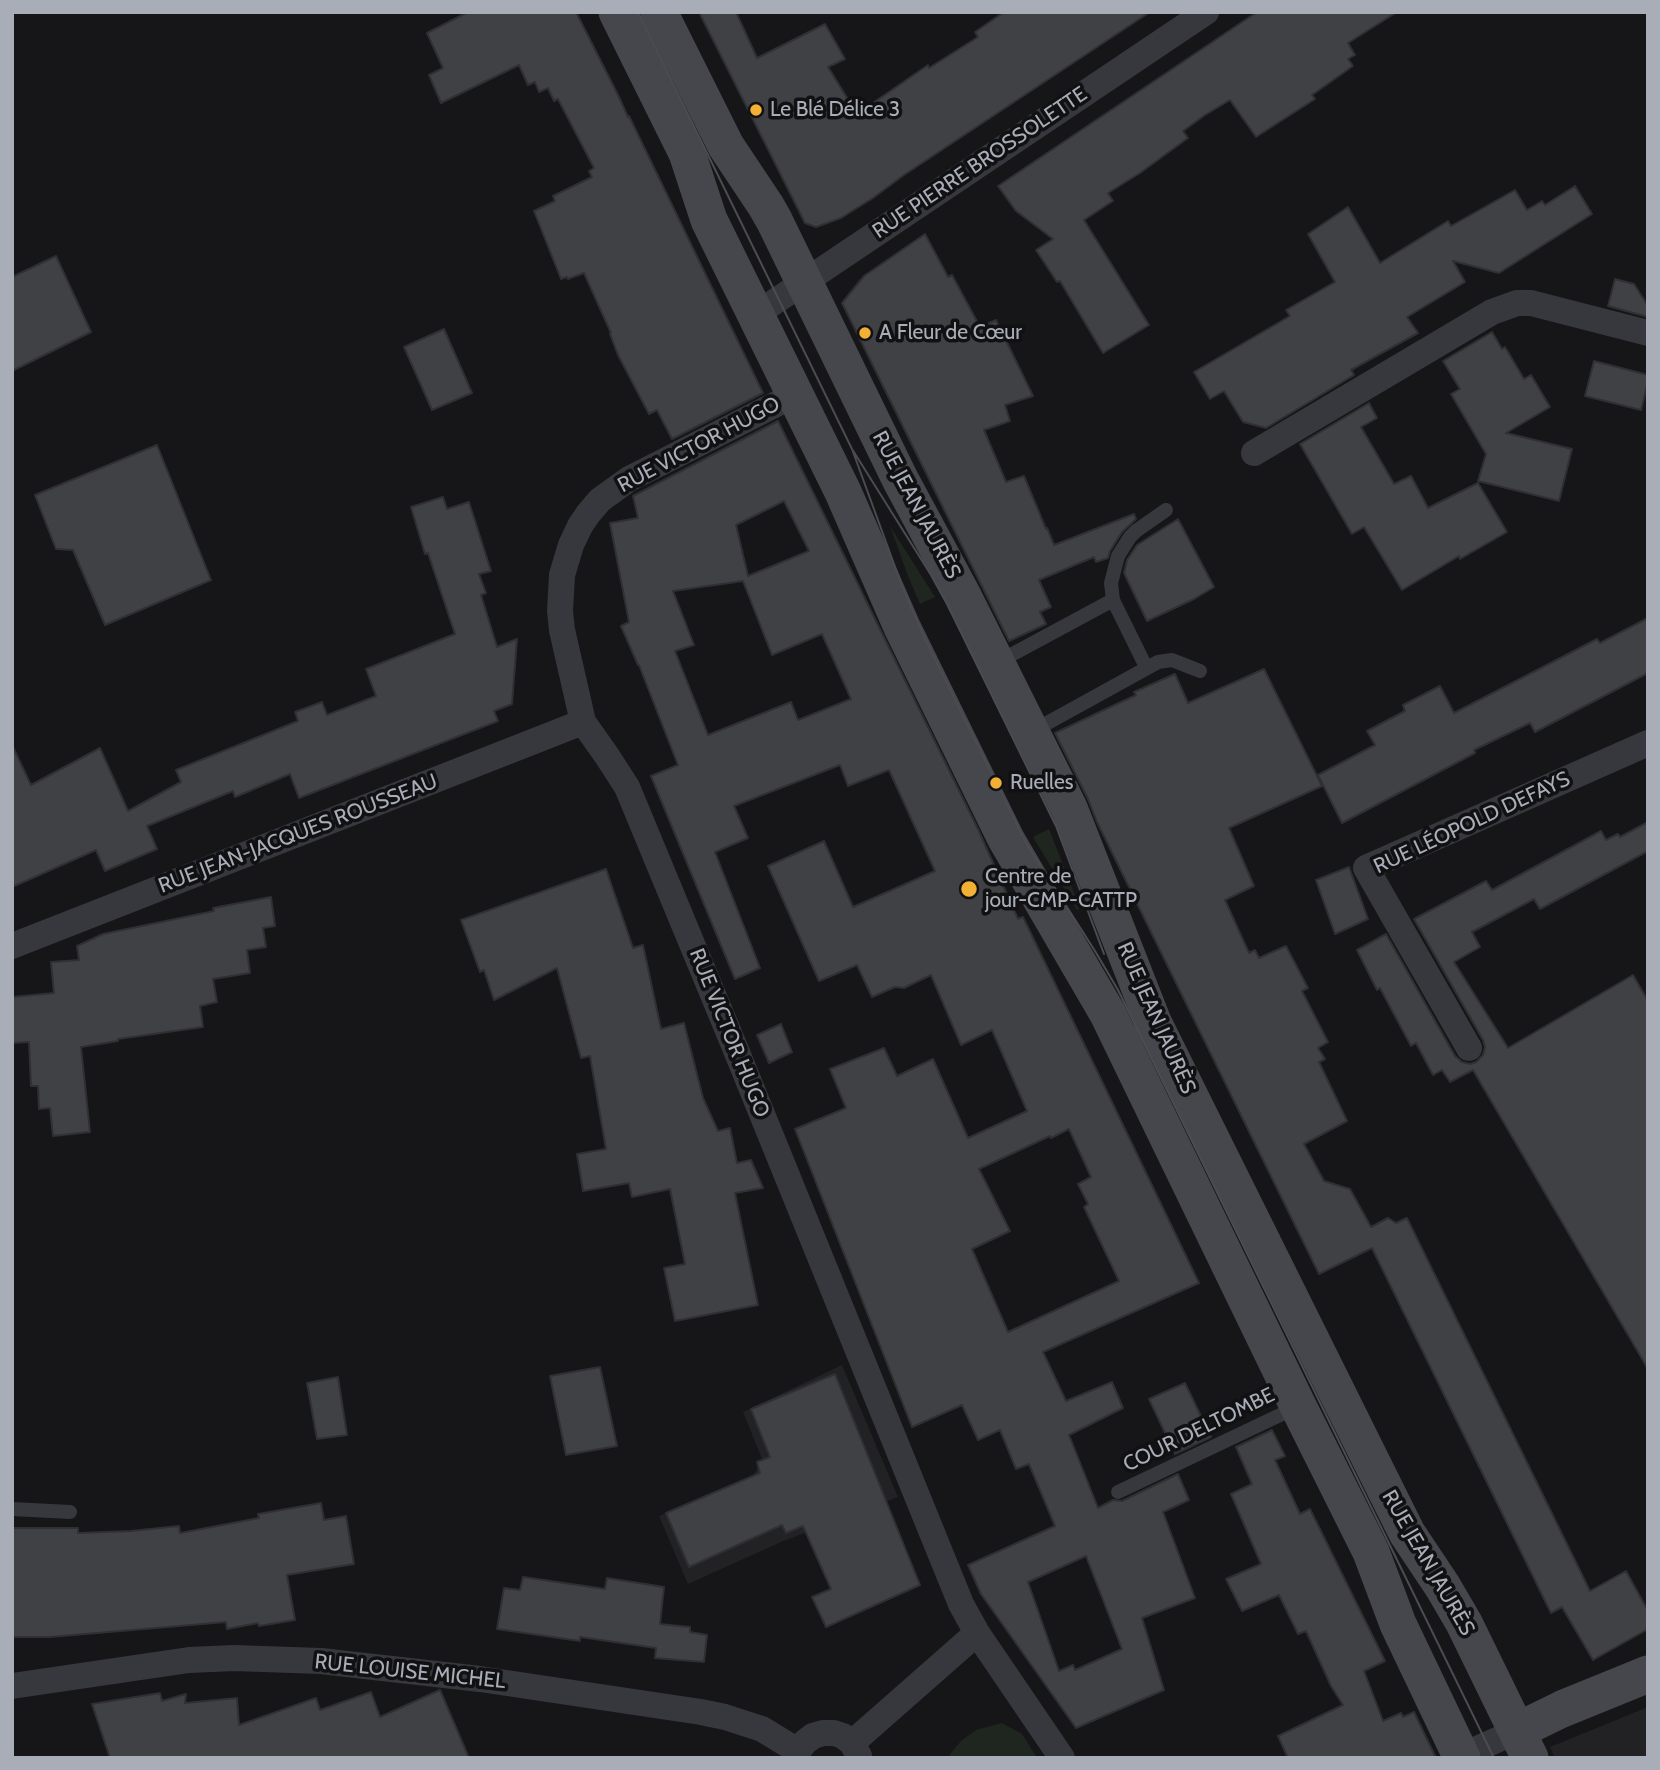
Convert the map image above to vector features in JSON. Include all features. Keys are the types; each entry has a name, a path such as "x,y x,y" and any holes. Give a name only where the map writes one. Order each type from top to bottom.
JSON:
{"main road":[{"name":"RUE JEAN JAURÈS","path":"617,12 687,153 709,219 843,492 902,627 1006,839 1108,1014 1371,1552 1398,1624 1461,1757"},
{"name":"RUE JEAN JAURÈS","path":"659,12 726,146 766,206 900,479 953,575 1069,808 1153,1022 1407,1533 1465,1623 1524,1744"},
{"path":"1524,1744 1562,1709 1648,1674"}],"street":[{"name":"RUE PIERRE BROSSOLETTE","path":"755,315 1206,12"},
{"path":"1254,453 1492,312 1517,303 1531,303 1648,333"},
{"name":"RUE VICTOR HUGO","path":"794,395 629,479 607,494 588,514 571,545 560,593 562,630 583,722 627,787 961,1604 977,1633 1062,1758"},
{"name":"RUE JEAN-JACQUES ROUSSEAU","path":"12,946 583,722"},
{"name":"RUE LÉOPOLD DEFAYS","path":"1469,1048 1366,869 1648,743"},
{"path":"797,1754 805,1742 823,1733 843,1736 856,1750 977,1633"},
{"name":"RUE LOUISE MICHEL","path":"12,1686 189,1660 234,1658 321,1661 480,1679 701,1712 735,1719 762,1729 797,1754"},
{"path":"1461,1757 1524,1744"}],"lane":[{"path":"1146,667 1113,600 1111,583 1118,556 1130,537 1166,510"},
{"path":"996,664 1113,600"},
{"path":"1030,732 1158,662 1172,660 1200,671"},
{"name":"COUR DELTOMBE","path":"1118,1492 1298,1406"},
{"path":"12,1509 70,1511"}],"shaded area":[{"path":"890,526 935,597 920,604"},
{"path":"1049,829 1080,908 1077,910 1033,837"},
{"path":"842,1365 898,1497 781,1542 688,1584 659,1516 754,1475 762,1459 743,1412"},
{"path":"1648,1707 1648,1758 1555,1758 1550,1747"},
{"path":"1002,1723 1022,1734 1037,1758 947,1758 961,1741 976,1730"}],"building":[{"path":"468,12 576,12 763,393 672,439 657,410 649,414 618,355 584,273 561,279 534,211 555,201 553,196 592,177 589,171 594,168 558,99 554,101 548,88 539,92 535,82 528,85 519,65 441,103 429,75 443,68 427,33"},
{"path":"699,12 736,12 757,58 825,24 845,59 828,67 857,114 928,65 929,68 978,37 975,32 1004,12 1150,12 873,198 841,218 816,227 805,223"},
{"path":"1257,12 1397,12 1348,43 1355,55 1348,59 1353,66 1312,95 1315,99 1256,137 1230,100 1183,131 1188,138 1108,193 1113,201 1084,220 1149,325 1103,353 1060,281 1057,282 1036,250 1053,239 1016,211 998,186"},
{"path":"1575,186 1592,214 1499,273 1453,261 1465,282 1407,317 1418,333 1351,370 1354,375 1266,428 1243,422 1224,391 1210,399 1194,372 1290,316 1286,310 1335,282 1308,234 1348,207 1380,263 1448,221 1451,226 1515,190 1527,210 1542,201 1545,205"},
{"path":"925,234 948,277 952,275 980,327 996,320 1033,396 1005,405 1010,421 984,430 1006,482 1024,476 1054,545 1134,514 1136,519 1122,532 1108,558 1096,562 1094,557 1039,580 1051,607 1040,612 1046,624 1009,641 842,303 864,276"},
{"path":"56,256 91,332 12,371 12,277"},
{"path":"1615,279 1634,284 1648,306 1648,317 1608,306"},
{"path":"444,329 472,393 432,410 404,347"},
{"path":"1492,332 1502,349 1505,347 1524,379 1531,375 1550,407 1506,433 1572,449 1559,501 1478,481 1486,454 1451,394 1460,389 1443,361"},
{"path":"1594,361 1648,375 1641,410 1585,396"},
{"path":"1369,403 1377,418 1361,427 1394,484 1411,476 1428,508 1478,483 1507,532 1460,559 1459,556 1402,590 1364,527 1352,534 1300,444"},
{"path":"778,421 978,829 1018,919 1023,917 1199,1283 1043,1352 1066,1401 1112,1382 1123,1408 1069,1435 1098,1508 1113,1500 1122,1501 1178,1474 1189,1500 1163,1512 1195,1598 1142,1618 1164,1690 1076,1728 981,1594 968,1565 1055,1526 1029,1464 1016,1469 1000,1430 978,1440 962,1405 912,1427 795,1129 846,1108 830,1069 884,1048 897,1076 933,1059 968,1138 1027,1111 992,1030 961,1045 931,975 904,988 895,987 872,997 857,965 819,981 768,866 824,841 853,907 935,871 889,770 848,786 840,765 734,806 748,838 715,852 760,968 735,979 651,776 678,765 621,626 629,622 610,523 638,518 633,496","holes":["784,501 809,551 748,576 736,525","743,581 772,655 822,634 851,699 798,720 791,702 708,735 675,651 694,645 673,591","1069,1129 1091,1177 1078,1184 1088,1204 1084,1207 1119,1281 1008,1332 972,1249 1010,1231 979,1169 1050,1136 1051,1138","1086,1556 1122,1649 1075,1670 1073,1665 1059,1671 1028,1582"]},
{"path":"157,445 211,580 105,625 73,550 56,549 35,495"},
{"path":"443,497 447,509 469,502 491,571 479,574 486,593 481,595 497,647 517,639 512,704 494,711 498,721 299,798 290,774 235,797 233,791 147,826 157,849 105,871 96,850 12,887 12,745 31,785 100,748 128,811 181,782 176,770 298,721 295,712 322,702 327,715 376,696 366,669 455,634 428,553 425,554 411,507"},
{"path":"1178,519 1214,587 1147,621 1124,573 1127,560 1137,545"},
{"path":"1648,618 1648,673 1535,732 1530,723 1474,750 1475,753 1342,823 1318,775 1375,745 1367,731 1405,711 1403,705 1440,686 1454,713 1597,639 1600,643"},
{"path":"1264,669 1322,786 1229,828 1254,886 1225,900 1249,953 1255,950 1259,958 1286,946 1308,988 1302,991 1328,1042 1318,1048 1325,1059 1319,1062 1347,1121 1304,1144 1324,1181 1350,1189 1371,1227 1388,1218 1396,1223 1407,1218 1590,1591 1626,1571 1648,1611 1648,1629 1593,1660 1562,1607 1551,1613 1372,1248 1319,1274 1055,733 1175,674 1188,703"},
{"path":"1648,822 1648,851 1540,909 1534,899 1472,932 1480,947 1454,962 1508,1048 1633,975 1648,1001 1648,1369 1473,1070 1450,1082 1442,1070 1433,1075 1416,1043 1411,1046 1380,988 1377,990 1357,950 1386,934 1455,1056 1462,1062 1476,1062 1483,1055 1483,1040 1414,919 1486,881 1492,890 1601,831 1606,840 1618,834 1620,837"},
{"path":"1349,867 1368,919 1335,934 1316,880"},
{"path":"606,869 633,948 643,945 661,1029 684,1023 703,1098 718,1131 730,1128 737,1163 751,1160 763,1188 735,1193 758,1305 675,1321 664,1268 685,1264 670,1189 632,1197 629,1183 583,1191 577,1154 606,1149 590,1056 581,1058 557,968 494,1000 484,970 480,972 461,920"},
{"path":"271,897 275,926 263,928 266,947 247,950 250,973 213,979 217,1002 200,1006 203,1027 81,1047 90,1132 53,1136 50,1108 39,1109 38,1086 31,1086 29,1042 12,1043 12,997 54,993 51,962 79,960 77,946 103,934"},
{"path":"781,1024 792,1052 769,1063 757,1035"},
{"path":"600,1367 617,1446 566,1455 550,1376"},
{"path":"835,1374 920,1585 826,1627 812,1597 831,1589 803,1526 786,1533 782,1525 689,1567 666,1513 760,1473 757,1462 770,1457 751,1409"},
{"path":"338,1377 347,1435 317,1439 307,1383"},
{"path":"1185,1383 1211,1437 1175,1454 1149,1399"},
{"path":"1272,1430 1285,1456 1275,1460 1300,1514 1310,1509 1385,1661 1364,1671 1383,1721 1401,1713 1403,1717 1414,1712 1436,1758 1288,1758 1278,1736 1343,1705 1331,1686 1306,1631 1298,1634 1279,1595 1242,1611 1226,1579 1261,1564 1231,1494 1252,1484 1236,1447"},
{"path":"321,1503 324,1520 346,1516 354,1564 287,1575 295,1620 227,1629 226,1622 50,1637 12,1637 12,1528 78,1528 78,1533 179,1526 180,1533 259,1518 258,1514"},
{"path":"523,1577 605,1589 607,1578 664,1587 660,1624 690,1627 690,1632 707,1635 704,1662 655,1658 656,1648 497,1629 504,1588 520,1590"},
{"path":"440,1690 469,1758 110,1758 92,1704 160,1693 162,1701 186,1694 185,1703 237,1698 239,1725 316,1698 320,1710 371,1692 380,1717"}],"tram line":[{"path":"638,12 852,449 947,604 1056,826 1104,954"},
{"path":"852,449 902,586 926,641 1026,843 1118,990 1494,1758"}],"place":[{"name":"Le Blé Délice 3","path":"756,110"},
{"name":"A Fleur de Cœur","path":"865,333"},
{"name":"Ruelles","path":"996,783"},
{"name":"Centre de jour-CMP-CATTP","path":"969,889"}]}
